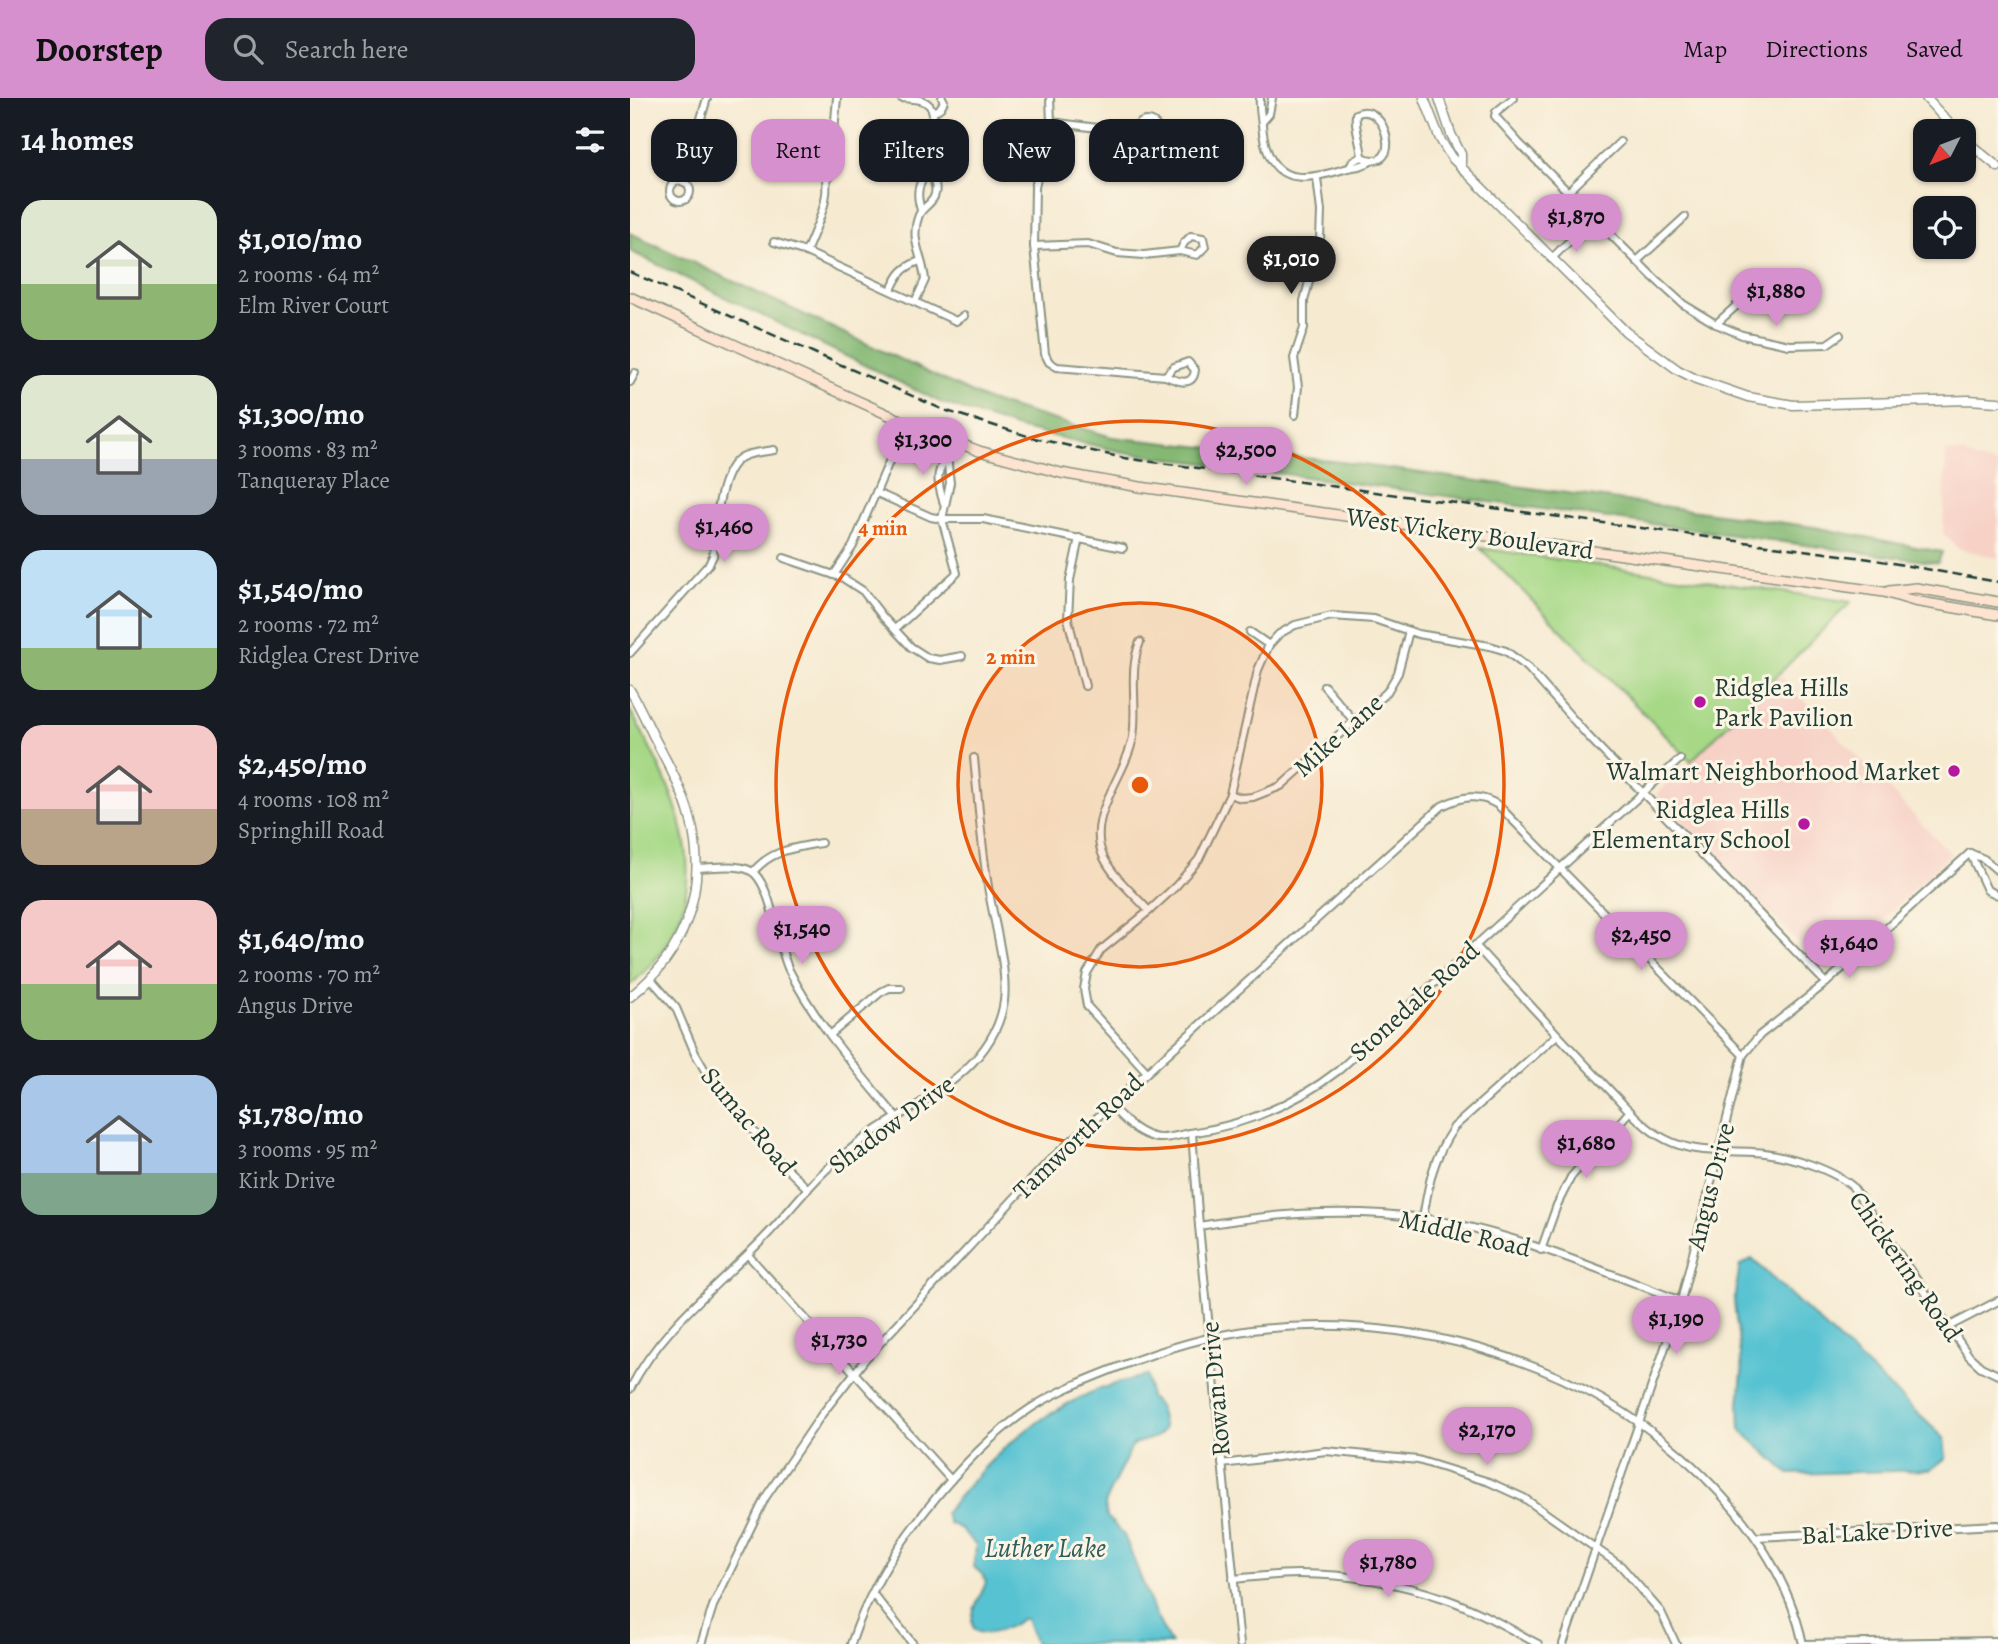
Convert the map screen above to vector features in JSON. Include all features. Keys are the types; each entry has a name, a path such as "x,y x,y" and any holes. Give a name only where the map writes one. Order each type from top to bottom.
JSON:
{"main road":[{"name":"West Vickery Boulevard","path":"630,297 902,421 954,441 1035,466 1128,485 1884,592 1914,601 1998,615"},
{"name":"West Vickery Boulevard","path":"1884,592 1916,588 1998,602"}],"street":[{"path":"701,119 707,98"},
{"path":"835,119 837,98"},
{"path":"901,98 922,99 927,102 933,113 933,119"},
{"path":"933,113 941,107 944,102 942,98"},
{"path":"1050,98 1051,119"},
{"path":"1260,98 1258,113 1262,122 1261,137 1273,164 1296,178 1317,178 1350,167 1359,168 1380,159 1386,153 1385,129 1373,110 1367,109 1356,114 1355,124 1361,141 1362,157"},
{"path":"1262,122 1269,114 1272,98"},
{"path":"1424,98 1440,139 1451,157 1626,331 1678,370 1748,397 1793,405 1969,400 1998,402"},
{"path":"1439,98 1461,154 1461,166"},
{"path":"1513,98 1496,112 1495,116 1568,192 1683,304 1716,324 1742,335 1789,345 1826,344 1840,335"},
{"path":"1926,98 1944,119"},
{"path":"1568,192 1620,142"},
{"path":"1976,149 1998,167"},
{"path":"1350,167 1353,161 1362,157 1371,161"},
{"path":"1295,415 1298,387 1294,358 1304,328 1304,301 1320,239 1321,211 1317,178"},
{"path":"806,252 826,200 828,182"},
{"path":"915,302 925,280 914,235 921,210 917,198 922,182"},
{"path":"921,210 931,203 936,193 935,182"},
{"path":"1036,182 1034,246 1045,354 1049,362 1057,367 1165,376 1186,383 1195,375 1195,370 1188,362 1174,367 1165,376"},
{"path":"1551,259 1594,217"},
{"path":"1637,261 1685,217"},
{"path":"774,242 806,252 957,321 964,316"},
{"path":"1034,246 1088,244 1117,253 1144,255 1180,251"},
{"path":"891,290 900,272 908,265 920,261"},
{"path":"1716,324 1754,290"},
{"path":"630,382 635,373"},
{"path":"944,506 937,478 954,441"},
{"path":"834,575 853,546 898,442"},
{"path":"630,653 709,564 713,556 721,495 730,470 743,456 774,450"},
{"path":"896,628 957,573 943,519 950,483 947,456"},
{"path":"877,493 943,519 983,519 1123,548"},
{"path":"1079,538 1070,580 1068,619 1085,685"},
{"path":"784,558 834,575 863,591 911,647 928,658 940,660 962,656"},
{"path":"1146,1071 1087,1006 1084,989 1087,973 1101,950 1176,886 1199,859 1230,794 1258,670 1269,645 1279,634 1295,625 1332,616 1374,619 1409,631 1490,646 1506,652 1528,668 1587,735 1826,983"},
{"name":"Mike Lane","path":"1230,794 1241,798 1253,797 1281,786 1354,721 1392,686 1409,631"},
{"path":"1250,632 1269,645"},
{"path":"1140,642 1134,658 1136,713 1132,740 1126,762 1100,818 1098,831 1099,844 1105,859 1149,911"},
{"path":"1324,686 1354,721"},
{"path":"630,690 684,800 691,820 697,868 693,902 683,930 672,951 651,979 630,997"},
{"name":"Shadow Drive","path":"630,1389 659,1343 697,1302 778,1224 808,1189 850,1150 943,1090 988,1042 1001,1014 1005,989 987,880 974,758"},
{"name":"Stonedale Road","path":"1109,1104 1141,1133 1159,1138 1244,1122 1273,1111 1322,1083 1680,759"},
{"name":"Tamworth Road","path":"701,1644 713,1606 765,1497 822,1413 854,1373 1049,1161 1430,816 1453,800 1475,796 1499,805 1743,1055"},
{"path":"753,872 773,854 821,843"},
{"path":"1970,853 1984,859 1998,870"},
{"path":"1970,853 1987,890 1998,895"},
{"name":"Angus Drive","path":"1563,1644 1681,1301 1743,1055 1760,1035 1826,983 1970,853"},
{"path":"697,868 740,867 753,872 765,891 788,967 811,1011 897,1118"},
{"name":"Chickering Road","path":"1475,945 1630,1111 1665,1139 1691,1149 1718,1153 1771,1153 1840,1175 1854,1188 1969,1356 1981,1367 1998,1375"},
{"name":"Sumac Road","path":"651,979 676,1008 695,1053 711,1081 764,1144 808,1189"},
{"path":"830,1035 881,992 889,988 901,988"},
{"path":"1423,1218 1432,1169 1441,1146 1454,1127 1557,1035"},
{"path":"1541,1250 1557,1205 1571,1177 1630,1111"},
{"name":"Rowan Drive","path":"1192,1133 1240,1644"},
{"name":"Middle Road","path":"1199,1226 1309,1212 1352,1212 1423,1218 1502,1237 1681,1301"},
{"path":"748,1255 951,1480"},
{"path":"1948,1327 1998,1301"},
{"path":"851,1644 872,1593 908,1532 951,1480 985,1446 1031,1408 1064,1390 1136,1360 1210,1339 1248,1331 1321,1327 1414,1333 1531,1365 1598,1397 1639,1423 1695,1468 1735,1509 1756,1537 1783,1582 1803,1644 1998,1641"},
{"path":"1222,1464 1326,1451 1418,1460 1489,1482 1524,1498 1621,1566 1661,1612 1676,1644"},
{"name":"Bal Lake Drive","path":"1756,1537 1998,1525"},
{"path":"1233,1579 1296,1574 1351,1577 1408,1589 1444,1598 1538,1644"},
{"path":"872,1593 913,1644"}],"shaded area":[{"path":"1946,451 1963,453 1998,465 1998,558 1957,548 1943,533"},
{"name":"Ridglea Hills Elementary School","path":"1780,675 1951,854 1827,973 1656,794"}],"green space":[{"path":"630,233 987,400 1112,437 1333,461 1814,527 1942,552 1938,563 1123,452 1018,428 940,402 630,251"},
{"path":"1480,548 1851,602 1691,761"},
{"path":"630,710 666,781 679,816 686,852 687,886 679,920 660,953 630,985"}],"water":[{"path":"1752,1259 1944,1438 1946,1458 1930,1470 1789,1474 1740,1429 1742,1372 1734,1301 1740,1265"},
{"name":"Luther Lake","path":"1147,1375 1150,1398 1159,1406 1164,1429 1156,1437 1133,1444 1105,1505 1107,1517 1124,1535 1156,1616 1171,1644 1035,1644 1026,1619 992,1633 978,1632 973,1627 972,1615 986,1582 974,1567 976,1545 960,1528 949,1523 945,1513 993,1459 1046,1416 1097,1390"}],"railway":[{"path":"630,272 944,410 1034,438 1124,458 1870,559 1998,582"}],"place":[{"name":"Ridglea Hills Park Pavilion","path":"1700,702"},
{"name":"Walmart Neighborhood Market","path":"1954,771"},
{"name":"Ridglea Hills Elementary School","path":"1804,824"}]}
